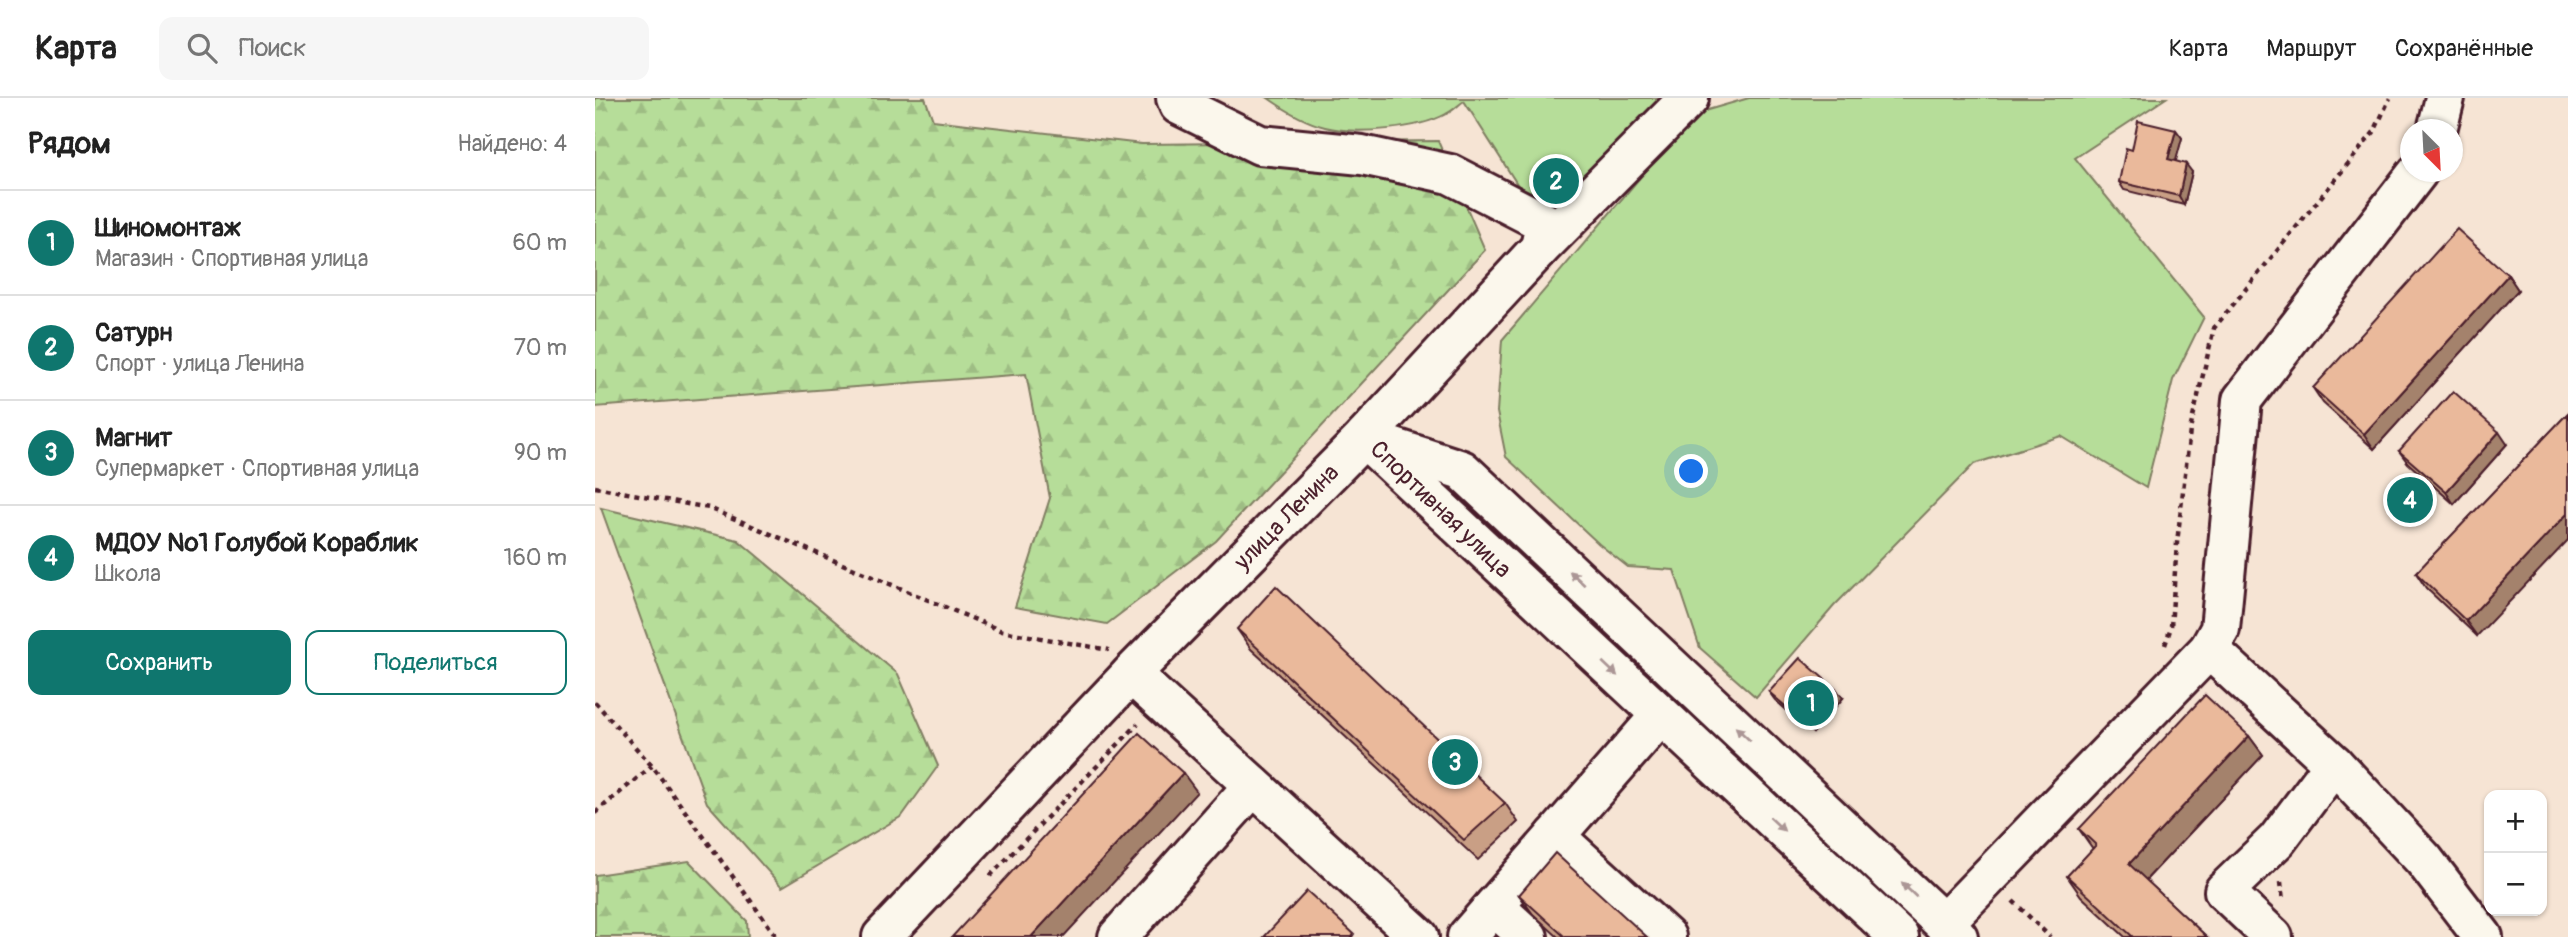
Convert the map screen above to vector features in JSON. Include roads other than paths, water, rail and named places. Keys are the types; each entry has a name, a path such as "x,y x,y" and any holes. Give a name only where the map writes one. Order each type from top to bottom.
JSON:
{"street":[{"path":"1176,98 1179,105 1260,145 1362,155 1450,174 1545,223 1540,248"},
{"name":"улица Ленина","path":"882,937 1139,666 1364,438 1540,248 1689,98"},
{"path":"2440,119 2445,98"},
{"path":"1951,930 2209,649 2220,629 2242,400 2411,182"},
{"name":"Спортивная улица","path":"1364,438 1899,937"},
{"name":"Спортивная улица","path":"1364,438 1462,470 1951,930"},
{"path":"2209,649 2334,764 2424,860 2483,937"},
{"path":"1139,666 1160,701 1419,937"},
{"path":"1467,937 1660,716"},
{"path":"2278,923 2224,891 2277,840 2334,764"},
{"path":"1118,937 1253,786"},
{"path":"1555,836 1666,937"},
{"path":"1494,906 1528,937"}],"place":[{"name":"Сатурн","path":"1556,181"},
{"name":"МДОУ №1 Голубой Кораблик","path":"2410,500"},
{"name":"Шиномонтаж","path":"1811,703"},
{"name":"Магнит","path":"1455,762"}]}
